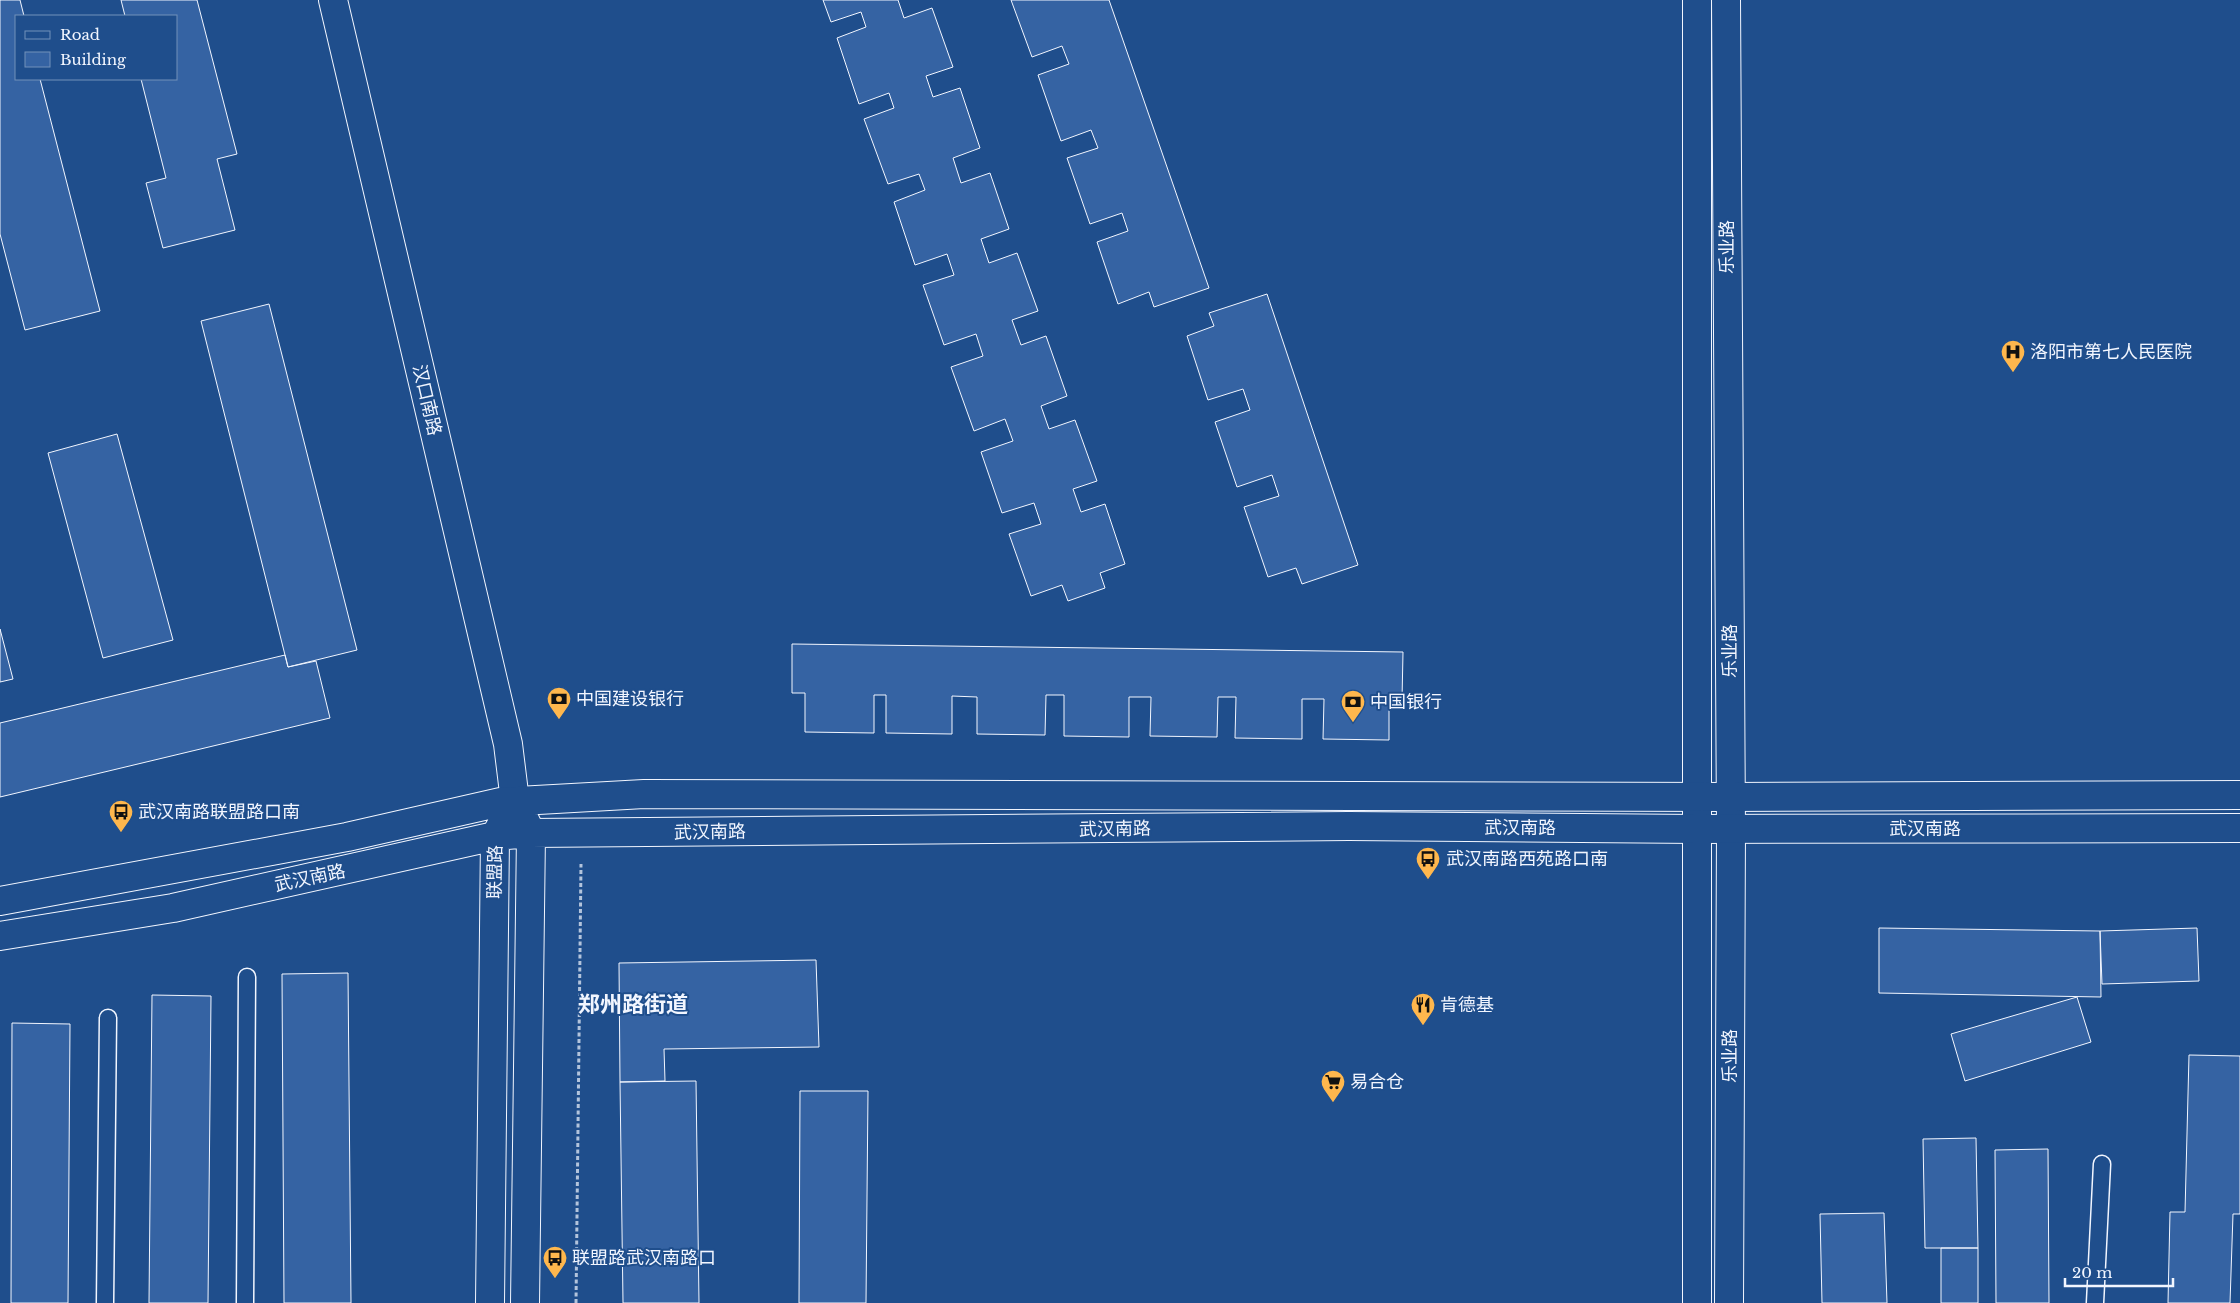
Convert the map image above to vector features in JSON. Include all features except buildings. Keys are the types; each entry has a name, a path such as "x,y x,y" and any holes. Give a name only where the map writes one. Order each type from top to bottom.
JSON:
{"main road":[{"name":"汉口南路","path":"333,0 508,744 515,801"},
{"name":"乐业路","path":"1697,0 1697,1303"},
{"name":"乐业路","path":"1726,0 1731,829 1729,1303"},
{"name":"武汉南路","path":"0,901 347,838 501,802 644,794 1698,797 2240,795"},
{"name":"联盟路","path":"515,801 531,833 525,1303"},
{"name":"联盟路","path":"490,1303 495,836 515,801"},
{"name":"武汉南路","path":"0,936 173,908 495,836 531,833 1339,826 1697,829 2240,828"}],"lane":[{"path":"246,1303 247,977"},
{"path":"105,1303 108,1018"},
{"path":"2096,1303 2102,1164"}],"path":[{"path":"576,1303 581,833"}],"place":[{"name":"洛阳市第七人民医院","path":"2013,373"},
{"name":"中国建设银行","path":"559,720"},
{"name":"中国银行","path":"1353,723"},
{"name":"武汉南路联盟路口南","path":"121,833"},
{"name":"武汉南路西苑路口南","path":"1428,880"},
{"name":"肯德基","path":"1423,1026"},
{"name":"易合仓","path":"1333,1103"},
{"name":"联盟路武汉南路口","path":"555,1279"}],"district":[{"name":"郑州路街道","path":"633,1004"}]}
